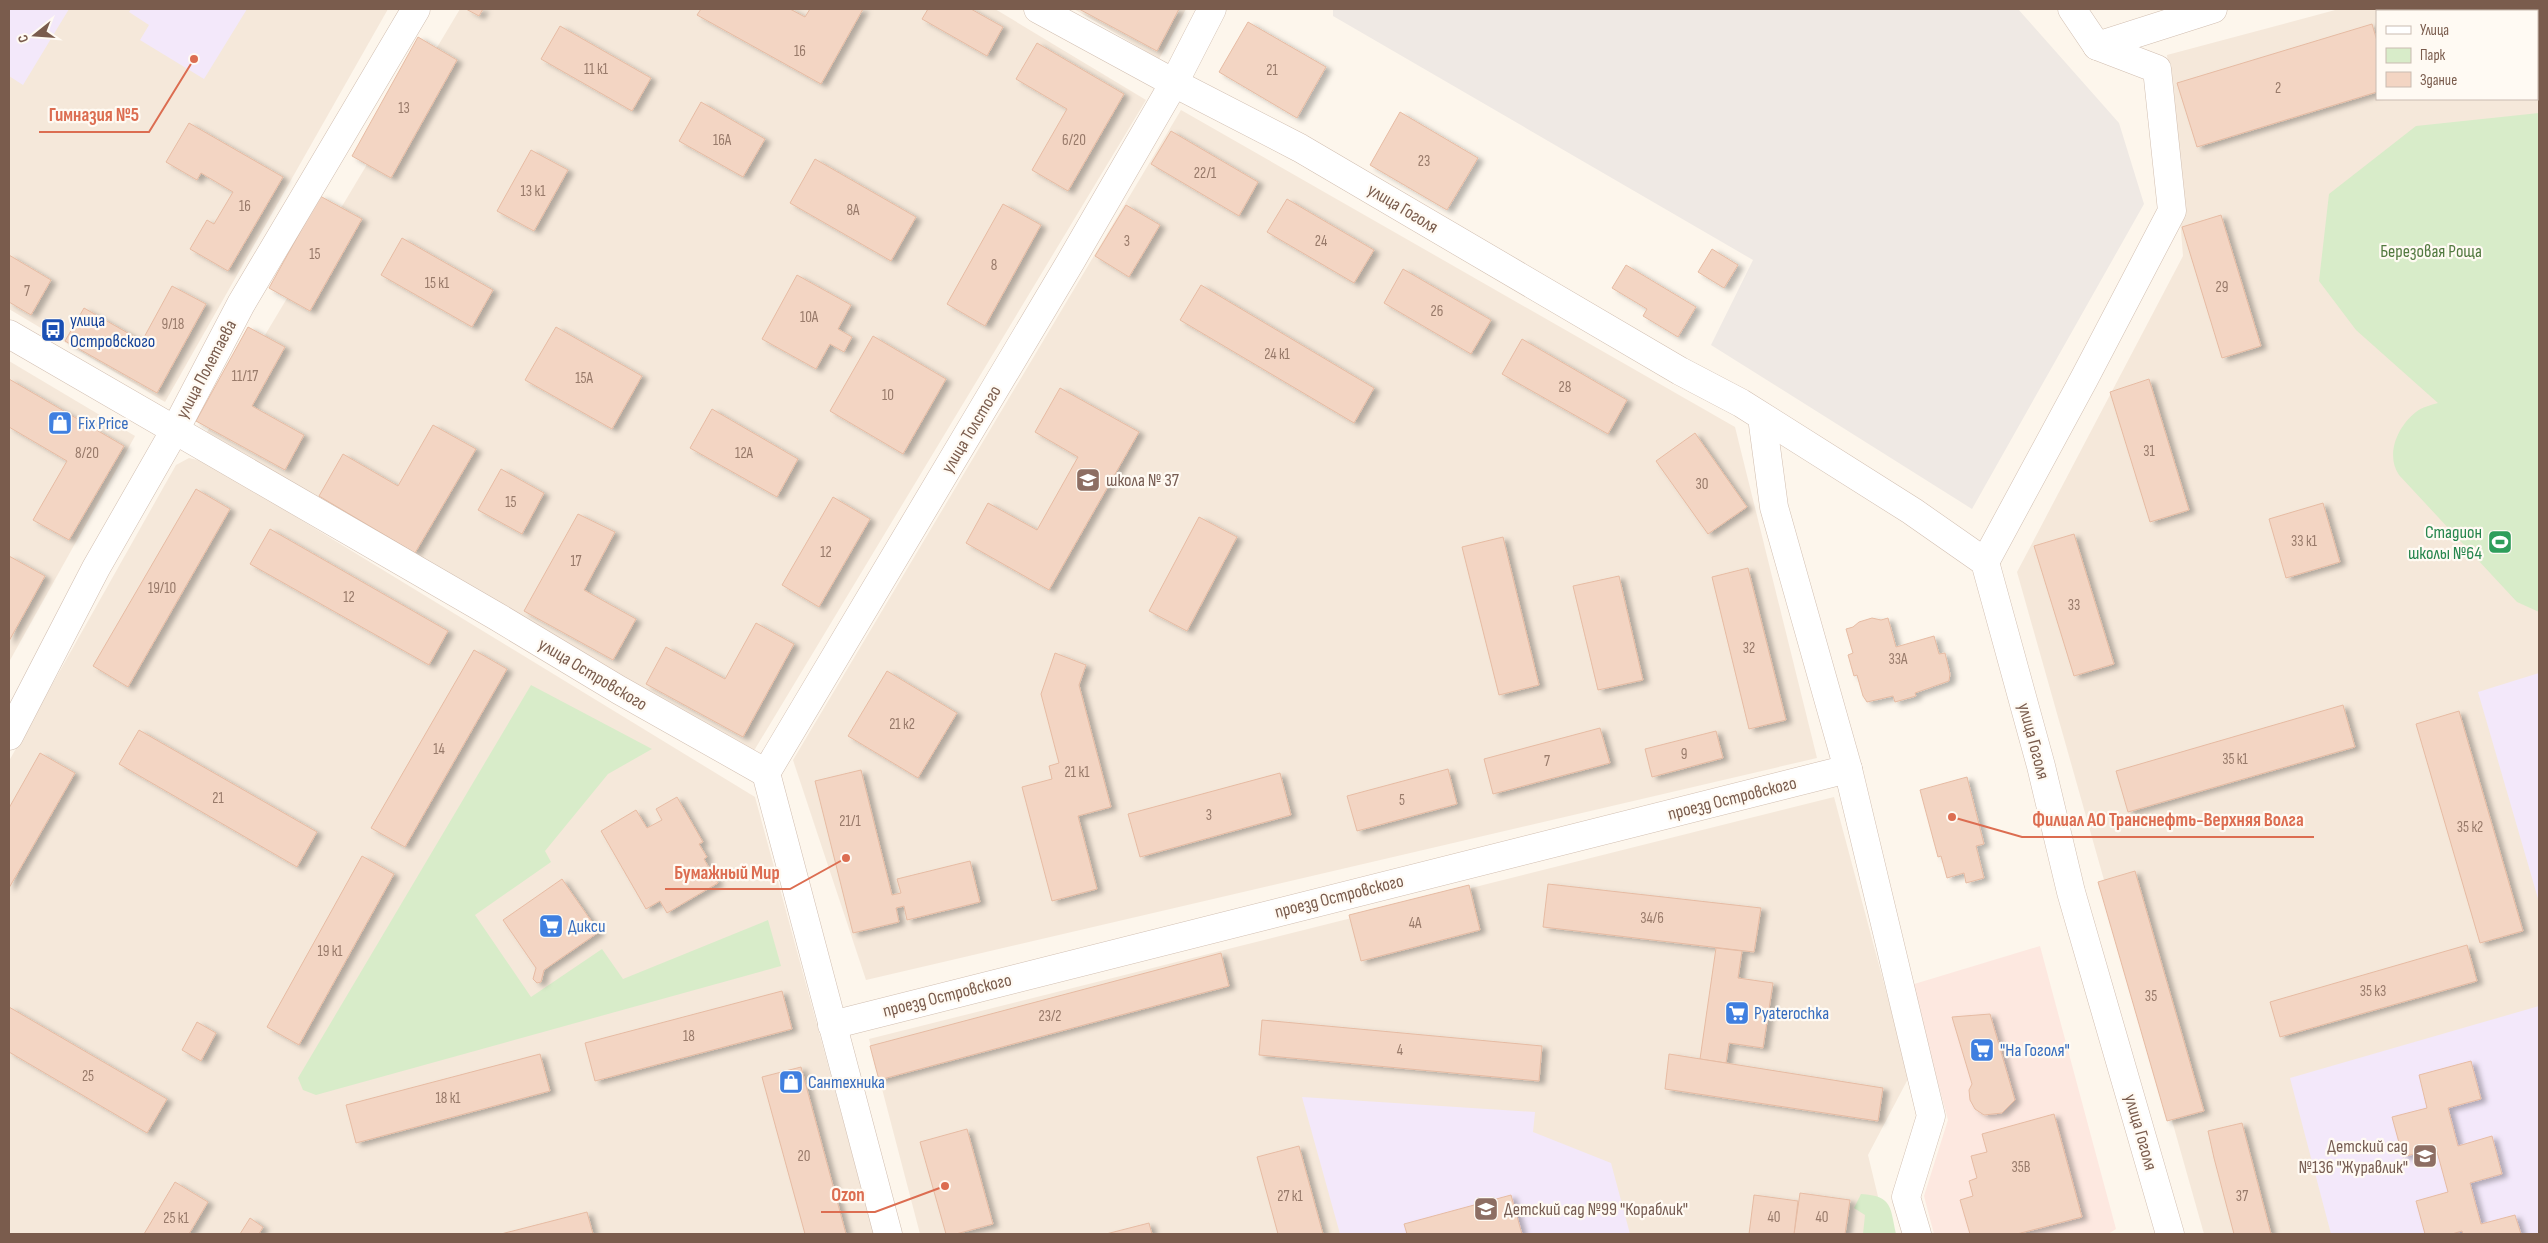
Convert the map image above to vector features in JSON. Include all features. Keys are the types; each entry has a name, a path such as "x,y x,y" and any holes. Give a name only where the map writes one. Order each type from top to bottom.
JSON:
{"street":[{"name":"улица Полетаева","path":"9,736 96,568 174,430 241,304 416,9"},
{"name":"улица Гоголя","path":"1038,9 1174,83 1300,148 1762,417 1912,510 1984,562 2039,758 2071,892 2170,1234"},
{"name":"улица Толстого","path":"766,773 1023,342 1174,83 1212,9"},
{"path":"1984,562 2084,379 2172,210 2157,69 2097,46 2072,9"},
{"path":"2097,46 2213,9"},
{"name":"улица Островского","path":"9,334 496,616 619,690 766,773"},
{"path":"1762,417 1778,524 1848,769 1931,1116 1906,1197 1917,1234"},
{"name":"проезд Островского","path":"832,1025 1848,769"},
{"path":"766,773 888,1234"}],"shaded area":[{"path":"9,9 388,9 165,402 9,309"},
{"path":"9,9 69,9 23,85 9,76"},
{"path":"131,9 247,9 204,79 140,40 149,25 129,12"},
{"path":"460,9 995,9 1146,100 749,759 207,432"},
{"path":"1074,9 1186,9 1159,59"},
{"path":"1333,9 2018,9 2119,123 2144,204 1972,509 1711,345 1753,260 1333,16"},
{"path":"2339,9 2539,9 2539,1234 2204,1234 2017,572 2183,256 2167,55"},
{"path":"1181,110 1735,427 1817,758 866,980 793,760"},
{"path":"9,361 135,436 9,662"},
{"path":"189,458 206,462 755,797 874,1234 9,1234 9,761 176,465"},
{"path":"2539,673 2539,902 2478,692"},
{"path":"1834,797 1909,1077 1868,1155 1887,1234 920,1234 869,1039"},
{"path":"2040,946 2116,1229 2108,1234 1934,1234 1924,1196 1948,1120 1911,985"},
{"name":"Детский сад №136 \"Журавлик\"","path":"2539,1006 2539,1234 2331,1234 2290,1078"},
{"path":"1302,1097 1535,1112 1533,1132 1611,1163 1630,1234 1340,1234"}],"green space":[{"name":"Березовая Роща","path":"2539,113 2539,612 2517,602 2399,475 2395,467 2393,450 2399,433 2416,412 2424,407 2438,403 2356,330 2319,281 2329,194 2416,126"},
{"path":"531,685 652,749 608,774 545,851 551,862 475,915 531,997 602,949 623,979 768,920 781,966 316,1095 303,1090 298,1078"},
{"path":"1861,1194 1885,1200 1891,1210 1896,1234 1863,1234 1865,1215 1854,1208"}],"building":[{"path":"466,9 483,9 479,16"},
{"path":"701,9 790,9 805,17 810,9 863,9 821,84 697,15"},
{"path":"928,9 971,9 1003,27 987,56 922,19"},
{"path":"1079,9 1179,9 1157,51"},
{"path":"2539,9 2539,16 2538,10 2426,10"},
{"path":"1248,22 1326,67 1297,118 1219,72"},
{"path":"2372,24 2376,38 2376,92 2197,147 2177,83"},
{"path":"560,26 651,78 632,111 541,59"},
{"path":"418,37 457,60 391,178 352,156"},
{"path":"1037,43 1124,94 1068,191 1032,170 1067,109 1016,79"},
{"path":"701,102 765,139 743,177 679,141"},
{"path":"1400,112 1478,158 1447,210 1370,165"},
{"path":"189,123 283,177 228,271 190,249 207,220 214,224 233,192 201,173 197,180 166,162"},
{"path":"1171,131 1258,182 1239,216 1151,164"},
{"path":"531,150 568,170 534,231 497,211"},
{"path":"815,159 916,217 891,261 790,203"},
{"path":"320,196 362,219 310,311 269,288"},
{"path":"1287,199 1374,250 1354,283 1267,232"},
{"path":"1003,204 1041,225 985,326 947,304"},
{"path":"1126,205 1160,225 1129,277 1095,256"},
{"path":"2221,215 2261,346 2222,358 2182,227"},
{"path":"402,238 493,290 472,327 381,275"},
{"path":"1712,249 1738,265 1724,288 1698,272"},
{"path":"9,255 51,280 31,315 9,302"},
{"path":"1626,265 1696,307 1678,337 1643,316 1647,309 1612,288"},
{"path":"1403,269 1491,320 1471,354 1384,303"},
{"path":"797,275 851,305 838,329 852,337 844,352 830,344 816,369 762,339"},
{"path":"1201,285 1374,388 1354,423 1180,320"},
{"path":"172,286 206,304 157,393 65,341 84,308 142,341"},
{"path":"248,327 285,347 252,406 304,435 285,470 196,421"},
{"path":"556,327 642,376 612,429 525,380"},
{"path":"873,336 946,379 903,454 830,411"},
{"path":"1522,339 1627,400 1608,434 1502,374"},
{"path":"9,379 124,446 69,540 33,520 67,461 9,427"},
{"path":"2149,379 2189,510 2150,522 2110,392"},
{"name":"школа № 37","path":"1060,388 1139,432 1049,590 966,543 988,503 1037,530 1078,457 1035,432"},
{"path":"712,409 798,459 777,497 690,448"},
{"path":"433,425 476,449 415,553 319,496 343,454 398,486"},
{"path":"1695,433 1747,507 1708,534 1656,461"},
{"path":"501,469 544,493 522,534 478,510"},
{"path":"196,489 230,509 128,687 93,666"},
{"path":"833,497 870,519 819,607 782,585"},
{"path":"2323,503 2340,562 2286,578 2269,519"},
{"path":"578,514 615,532 584,590 636,619 613,660 524,611"},
{"path":"1199,517 1237,537 1187,631 1149,611"},
{"path":"270,529 448,631 429,665 250,564"},
{"path":"2074,534 2114,664 2074,676 2034,546"},
{"path":"1503,537 1539,685 1499,695 1462,547"},
{"path":"9,556 45,576 9,641"},
{"path":"1748,568 1786,720 1749,729 1712,577"},
{"path":"1619,576 1643,680 1598,690 1573,586"},
{"path":"1872,618 1881,620 1888,618 1896,647 1934,636 1939,654 1945,653 1950,674 1949,681 1915,693 1916,696 1895,702 1893,696 1867,702 1863,696 1857,675 1854,676 1848,655 1853,653 1846,629"},
{"path":"756,623 794,644 743,737 646,684 666,647 725,679"},
{"path":"474,650 507,669 405,847 371,828"},
{"path":"1055,653 1086,665 1079,685 1111,807 1078,816 1097,889 1052,901 1022,787 1052,779 1049,766 1059,763 1041,694"},
{"path":"887,671 957,713 918,778 848,736"},
{"path":"2343,705 2355,747 2128,812 2116,771"},
{"path":"2459,711 2523,931 2480,943 2416,724"},
{"path":"1600,728 1610,763 1493,794 1484,759"},
{"path":"139,730 317,832 297,867 119,764"},
{"path":"1716,731 1723,758 1652,777 1645,749"},
{"path":"40,753 75,773 9,888 9,808"},
{"path":"1448,769 1457,804 1357,831 1347,796"},
{"path":"861,770 892,895 901,893 897,879 970,861 980,902 907,920 904,906 896,908 899,922 853,933 815,781"},
{"path":"1280,773 1291,815 1140,857 1128,814"},
{"path":"1967,777 1984,844 1976,846 1984,878 1966,883 1964,873 1947,878 1941,856 1938,857 1920,790"},
{"path":"677,797 703,842 699,844 707,857 704,859 718,883 667,913 660,901 646,909 601,831 636,810 647,828 662,820 656,809"},
{"path":"362,856 394,874 299,1045 267,1027"},
{"path":"2135,871 2204,1111 2167,1121 2098,882"},
{"name":"Дикси","path":"562,879 599,932 544,970 541,982 537,983 533,979 536,968 503,920"},
{"path":"1548,884 1761,908 1754,952 1543,927"},
{"path":"1469,885 1480,930 1361,961 1349,915"},
{"path":"2467,945 2477,981 2280,1037 2270,1002"},
{"name":"Pyaterochka","path":"1716,948 1742,951 1738,978 1773,983 1763,1048 1729,1043 1726,1063 1700,1059"},
{"path":"1221,953 1229,986 879,1080 870,1046"},
{"path":"782,991 792,1029 595,1081 585,1043"},
{"path":"9,1007 167,1099 147,1133 9,1052"},
{"name":"\"На Гоголя\"","path":"1990,1014 2015,1100 2002,1113 1984,1115 1975,1109 1970,1100 1969,1090 1972,1084 1952,1017"},
{"path":"1262,1020 1542,1046 1539,1081 1259,1055"},
{"path":"197,1022 216,1033 201,1061 182,1050"},
{"path":"540,1054 550,1091 356,1143 346,1105"},
{"path":"1669,1054 1883,1088 1878,1121 1665,1089"},
{"path":"2471,1061 2481,1099 2448,1108 2458,1146 2492,1136 2502,1174 2470,1183 2481,1224 2515,1215 2521,1234 2463,1234 2462,1231 2452,1234 2425,1234 2416,1201 2448,1192 2436,1148 2403,1157 2392,1117 2427,1108 2419,1075"},
{"path":"801,1067 846,1234 805,1234 762,1077"},
{"path":"2054,1114 2082,1217 2017,1234 1970,1234 1960,1200 1973,1196 1969,1181 1977,1178 1971,1156 1987,1152 1982,1134"},
{"path":"2242,1123 2271,1234 2234,1234 2214,1158 2208,1131"},
{"path":"967,1129 993,1224 956,1234 946,1234 920,1142"},
{"path":"1299,1146 1323,1234 1278,1234 1257,1157"},
{"path":"175,1182 208,1202 189,1234 144,1234"},
{"path":"1800,1193 1850,1200 1845,1234 1794,1234"},
{"name":"Детский сад №99 \"Кораблик\"","path":"1511,1195 1522,1234 1407,1234 1404,1224"},
{"path":"1754,1195 1798,1201 1794,1234 1749,1234"},
{"path":"587,1212 593,1234 501,1234"},
{"path":"250,1218 263,1227 259,1234 240,1234"},
{"path":"1149,1223 1152,1234 1106,1234"}],"place":[{"name":"Гимназия №5","path":"194,59"},
{"name":"улица Островского","path":"53,330"},
{"name":"Fix Price","path":"60,423"},
{"name":"школа № 37","path":"1088,480"},
{"name":"Стадион школы №64","path":"2500,542"},
{"name":"Филиал АО Транснефть-Верхняя Волга","path":"1952,817"},
{"name":"Бумажный Мир","path":"846,858"},
{"name":"Дикси","path":"551,926"},
{"name":"Pyaterochka","path":"1737,1013"},
{"name":"\"На Гоголя\"","path":"1982,1050"},
{"name":"Сантехника","path":"791,1082"},
{"name":"Детский сад №136 \"Журавлик\"","path":"2425,1156"},
{"name":"Ozon","path":"945,1186"},
{"name":"Детский сад №99 \"Кораблик\"","path":"1486,1209"}]}
